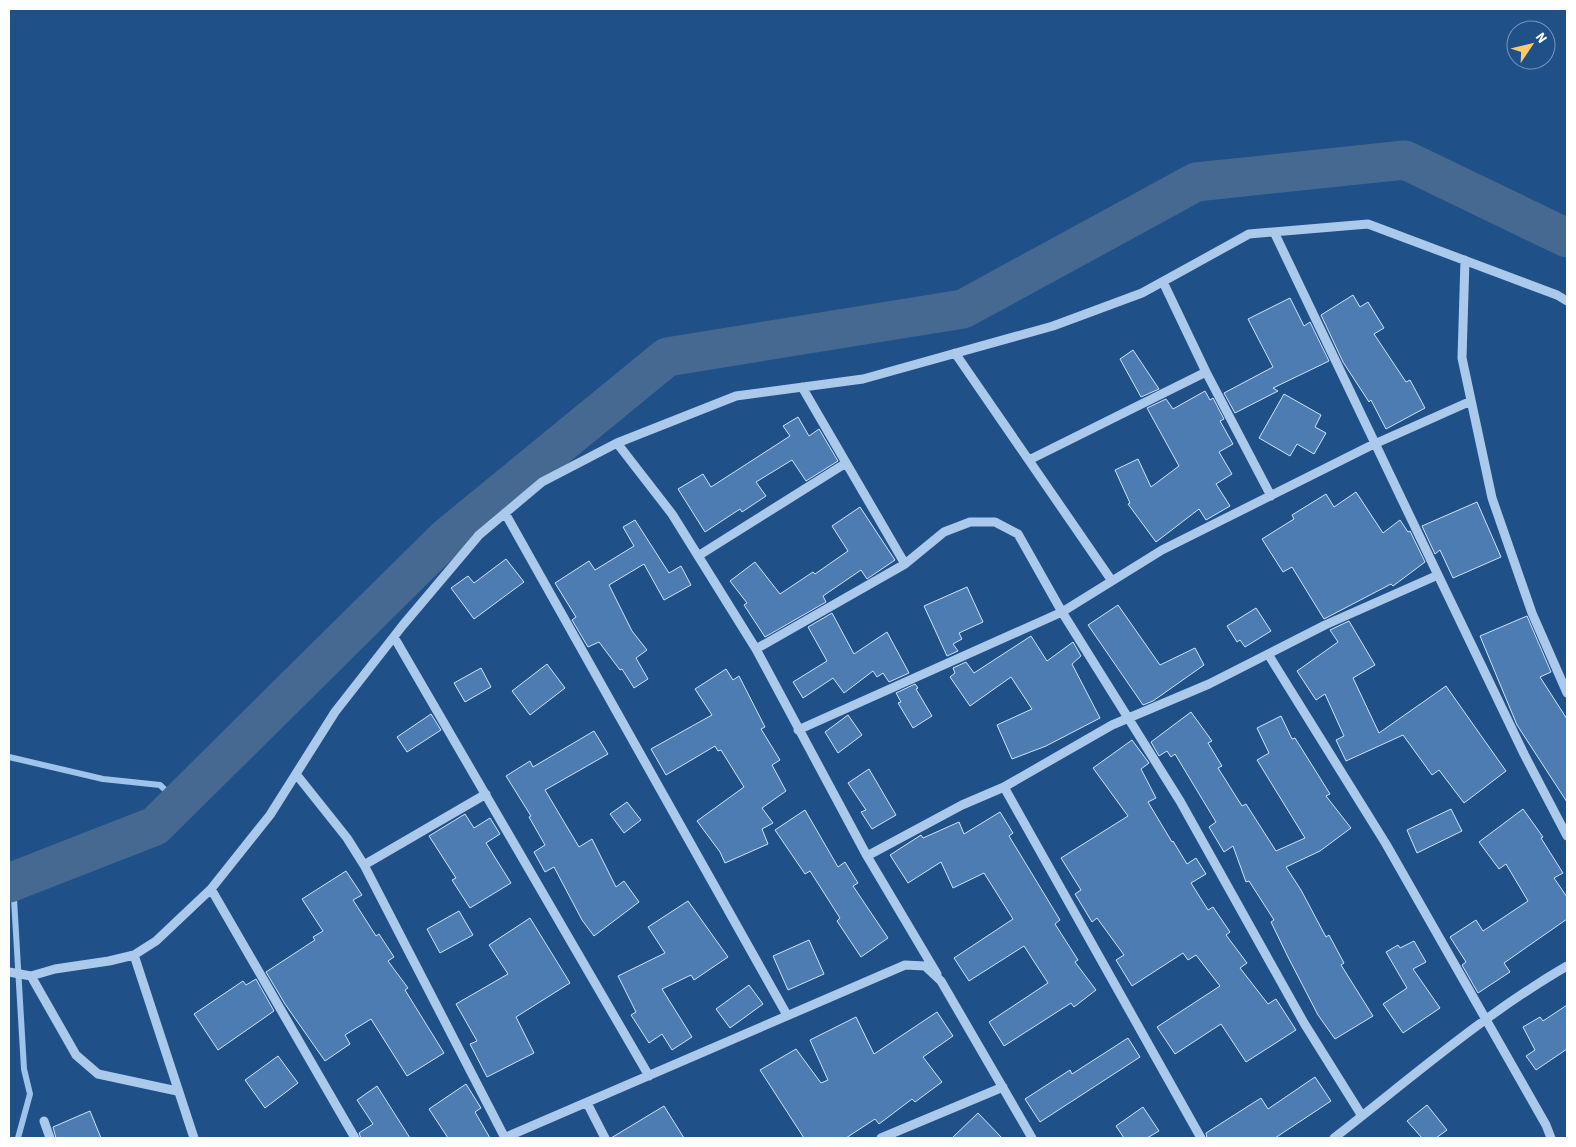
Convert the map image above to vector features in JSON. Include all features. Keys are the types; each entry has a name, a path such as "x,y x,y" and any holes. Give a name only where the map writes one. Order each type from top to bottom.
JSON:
{"street":[{"path":"9,972 30,976 55,969 134,955 156,941 211,890 270,815 335,712 394,637 480,535 542,482 618,444 736,396 863,379 1053,326 1142,293 1249,234 1368,224 1557,295 1567,301"},
{"path":"1274,232 1524,754 1567,836"},
{"path":"1465,260 1462,358 1492,498 1532,613 1567,693"},
{"path":"1162,282 1206,372 1271,496"},
{"path":"955,353 1112,581"},
{"path":"1029,460 1206,372"},
{"path":"802,387 905,564"},
{"path":"798,730 1062,612 1162,550 1376,443 1471,401"},
{"path":"618,444 672,514 756,649 867,856 1032,1138"},
{"path":"698,556 846,463"},
{"path":"505,513 788,1015"},
{"path":"756,649 905,564 944,532 970,522 995,522 1018,534 1062,612 1180,802 1304,1022 1362,1116"},
{"path":"867,856 962,805 1004,787 1128,718 1209,684 1325,625 1438,575"},
{"path":"394,637 649,1076"},
{"path":"1268,654 1386,844 1546,1125 1551,1138"},
{"path":"296,774 347,838 364,865 505,1138 906,965 925,966 941,981"},
{"path":"1004,787 1201,1138"},
{"path":"364,865 486,794"},
{"path":"211,890 355,1138"},
{"path":"134,955 177,1091 194,1138"},
{"path":"1334,1138 1486,1020 1534,985 1567,966"},
{"path":"30,976 76,1054 98,1074 177,1091"},
{"path":"881,1138 1003,1087"},
{"path":"587,1103 605,1138"},
{"path":"44,1121 50,1138"}],"building":[{"path":"1353,295 1360,307 1368,302 1384,328 1374,334 1406,382 1410,380 1425,408 1386,429 1371,400 1369,402 1343,362 1321,315"},
{"path":"1290,298 1304,326 1310,322 1329,361 1273,388 1278,391 1235,413 1224,393 1273,367 1248,319"},
{"path":"1133,350 1159,389 1141,397 1120,359"},
{"path":"1205,391 1210,400 1213,398 1224,419 1220,421 1233,444 1219,452 1232,474 1216,484 1230,506 1206,520 1199,509 1156,542 1128,504 1130,503 1115,470 1138,459 1151,487 1179,466 1147,408 1166,399 1173,409"},
{"path":"1284,394 1321,415 1315,427 1326,433 1314,454 1297,444 1290,456 1259,438"},
{"path":"798,417 809,436 819,429 838,461 806,481 792,460 756,482 766,496 742,512 740,509 705,532 678,489 703,474 711,487 790,436 783,426"},
{"path":"1356,492 1383,533 1400,520 1408,532 1410,531 1425,562 1393,586 1391,584 1324,619 1292,567 1283,572 1262,539 1294,519 1292,515 1326,494 1334,507"},
{"path":"1477,502 1501,557 1453,578 1440,550 1435,554 1422,526"},
{"path":"860,507 895,560 867,579 861,570 823,596 826,602 765,637 744,605 747,603 730,581 755,562 780,594 813,572 815,574 848,551 832,526"},
{"path":"635,520 669,573 681,566 691,585 664,600 644,564 609,585 632,631 647,650 636,658 648,679 634,688 622,669 620,670 599,642 588,647 572,620 576,617 555,583 589,561 595,570 634,546 623,527"},
{"path":"506,559 524,582 474,619 451,588 468,576 474,583"},
{"path":"967,587 983,622 959,633 962,639 953,644 958,651 947,656 924,606"},
{"path":"1118,605 1160,665 1195,648 1204,665 1153,701 1143,705 1088,625"},
{"path":"1256,608 1271,631 1245,647 1240,640 1237,642 1227,626"},
{"path":"832,613 854,654 887,632 909,673 889,682 883,673 877,677 873,671 844,693 833,678 803,698 793,682 827,661 808,627"},
{"path":"1527,616 1551,672 1540,677 1567,719 1567,802 1517,725 1480,636"},
{"path":"1349,621 1375,665 1353,678 1379,733 1446,686 1506,771 1464,803 1439,770 1432,775 1403,735 1346,761 1336,740 1344,736 1325,694 1316,700 1297,671 1338,642 1330,630"},
{"path":"1031,636 1047,661 1073,642 1081,656 1072,664 1100,718 1046,746 1012,759 997,725 1032,709 1011,677 970,706 950,677 955,673 953,668 966,662 974,673"},
{"path":"547,664 565,688 530,715 512,691"},
{"path":"481,668 491,687 465,702 454,683"},
{"path":"726,669 733,680 739,676 765,727 761,729 780,760 772,765 786,791 762,808 773,823 762,829 768,844 725,863 720,852 697,821 744,787 721,750 718,751 715,746 666,775 651,749 712,715 695,689"},
{"path":"915,684 932,716 913,728 898,703 901,702 896,693"},
{"path":"1191,712 1212,741 1208,743 1222,766 1218,768 1242,806 1246,804 1276,851 1305,838 1257,760 1269,753 1257,728 1281,716 1292,739 1295,738 1330,794 1326,796 1351,828 1320,851 1286,867 1301,890 1326,937 1329,935 1344,963 1341,965 1373,1016 1335,1039 1318,1015 1288,957 1271,922 1274,920 1249,881 1246,882 1233,846 1224,852 1209,827 1216,822 1175,754 1171,757 1167,751 1159,756 1151,742"},
{"path":"431,714 441,730 407,752 397,737"},
{"path":"848,715 862,735 838,753 825,732"},
{"path":"594,731 608,754 545,790 579,847 592,839 616,887 624,881 639,902 594,936 582,920 554,867 545,872 534,852 545,845 529,817 531,816 506,776 530,761 533,767"},
{"path":"1132,740 1149,763 1141,769 1156,798 1148,802 1187,864 1196,858 1206,874 1191,883 1208,910 1213,907 1230,932 1226,935 1247,963 1240,968 1268,1004 1276,999 1296,1030 1246,1062 1221,1024 1175,1054 1157,1027 1220,986 1196,955 1188,960 1183,953 1132,986 1116,960 1124,955 1097,918 1092,922 1075,894 1081,890 1061,858 1128,816 1093,768"},
{"path":"869,769 896,815 872,829 861,812 866,810 848,783"},
{"path":"627,802 641,820 624,833 610,814"},
{"path":"1451,809 1462,831 1417,853 1407,830"},
{"path":"1523,809 1543,837 1541,838 1563,873 1554,878 1567,897 1567,919 1504,963 1510,972 1478,993 1462,965 1466,962 1450,937 1476,920 1483,931 1528,901 1506,864 1499,869 1479,842"},
{"path":"805,810 838,867 845,862 858,883 853,886 888,938 861,957 837,921 840,918 810,871 805,874 775,830"},
{"path":"1000,812 1013,833 1009,836 1060,920 1055,924 1078,960 1075,962 1096,990 1074,1007 1071,1003 1004,1046 989,1022 1048,983 1024,946 969,981 954,958 1013,919 984,873 953,888 941,862 908,883 890,855 921,835 923,838 959,822 964,834"},
{"path":"465,814 474,828 490,818 500,834 486,843 511,883 470,908 452,880 456,878 429,836"},
{"path":"346,871 362,895 353,900 376,936 379,934 394,957 388,961 408,988 405,990 444,1053 407,1076 371,1019 345,1035 350,1044 325,1061 285,1004 266,972 315,940 313,937 323,931 302,899"},
{"path":"688,901 728,957 694,980 691,975 662,989 692,1037 672,1050 662,1034 649,1043 631,1015 636,1012 618,976 665,953 648,927"},
{"path":"459,911 473,935 440,953 427,929"},
{"path":"530,918 570,983 516,1017 534,1053 487,1077 470,1044 477,1041 456,1004 508,974 489,945"},
{"path":"809,940 824,974 788,990 773,956"},
{"path":"1414,941 1426,962 1413,969 1440,1008 1403,1033 1383,1004 1407,988 1386,952 1398,945 1400,948"},
{"path":"256,979 274,1011 218,1050 194,1014 243,981 246,985"},
{"path":"749,985 763,1004 730,1028 716,1009"},
{"path":"1567,1005 1567,1049 1536,1070 1526,1056 1535,1050 1523,1027 1540,1017 1543,1021"},
{"path":"937,1012 953,1036 923,1057 942,1082 915,1102 912,1099 879,1124 875,1119 846,1138 804,1138 760,1070 796,1049 821,1083 828,1080 810,1040 856,1017 874,1054"},
{"path":"1128,1038 1140,1057 1040,1122 1025,1099 1070,1070 1072,1074"},
{"path":"278,1056 298,1083 265,1108 245,1080"},
{"path":"1315,1077 1331,1101 1275,1138 1207,1138 1206,1133 1261,1098 1268,1109"},
{"path":"466,1084 481,1108 475,1112 490,1138 448,1138 429,1109"},
{"path":"377,1086 410,1138 361,1138 359,1133 373,1124 357,1100"},
{"path":"1427,1105 1447,1130 1436,1138 1422,1138 1407,1121"},
{"path":"664,1106 684,1138 611,1138"},
{"path":"1143,1107 1159,1131 1147,1138 1124,1138 1116,1126"},
{"path":"90,1111 101,1138 56,1138 53,1127"},
{"path":"978,1113 1002,1138 952,1138"}],"waterway":[{"path":"9,883 155,826 446,538 667,357 963,309 1196,182 1405,160 1567,238"},
{"path":"9,757 103,779 160,785 179,803"},
{"path":"13,882 24,1069 30,1094 18,1138"}]}
